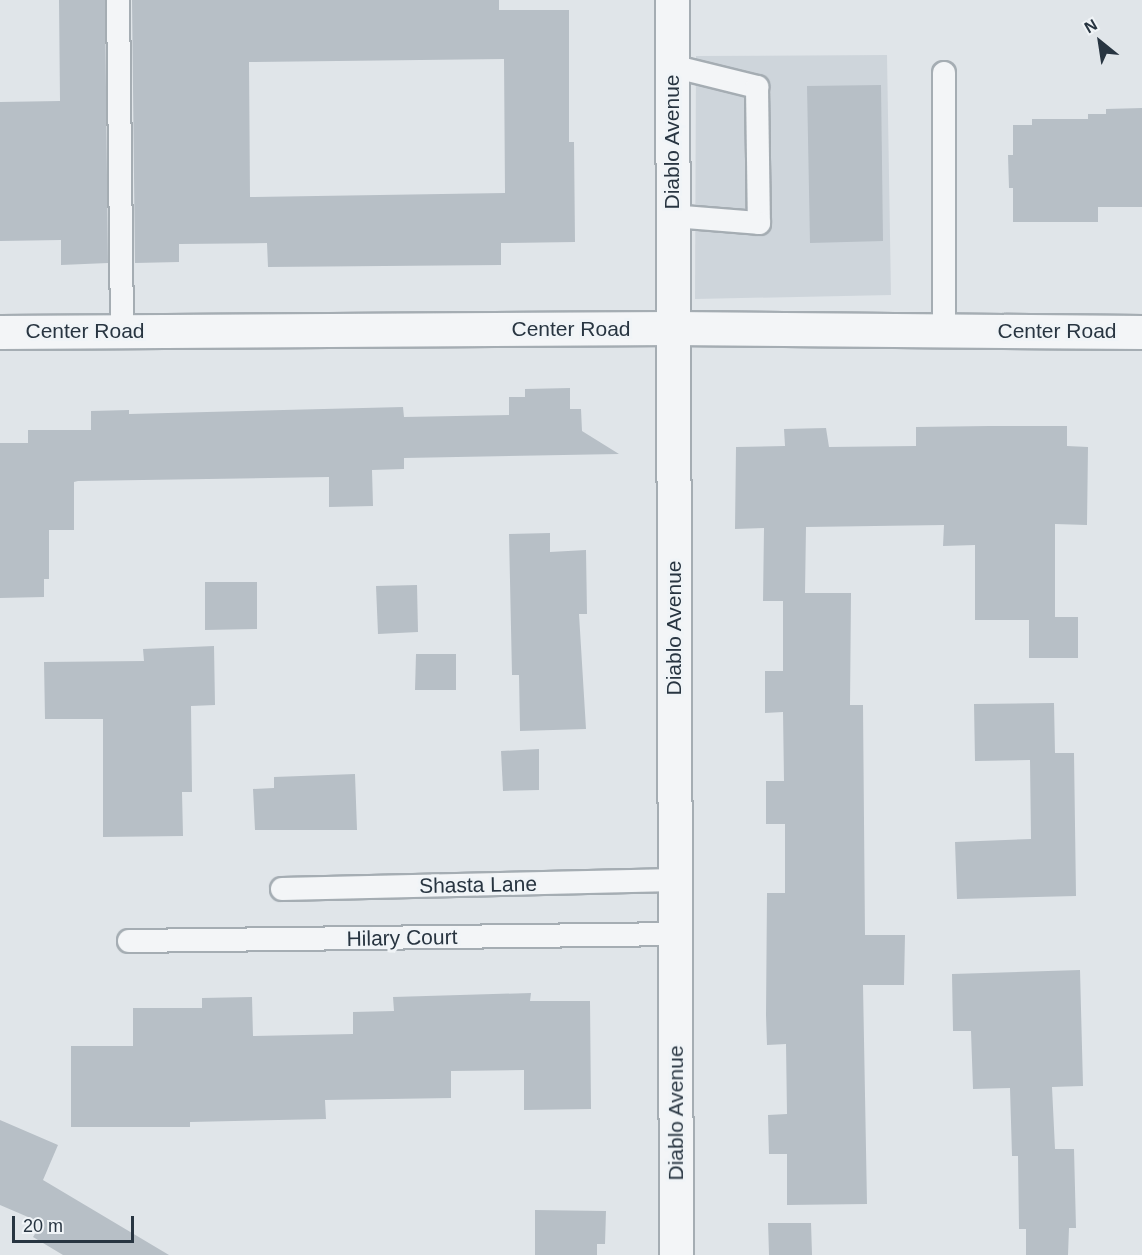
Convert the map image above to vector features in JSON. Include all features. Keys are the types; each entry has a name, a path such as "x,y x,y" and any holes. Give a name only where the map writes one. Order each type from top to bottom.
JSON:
{"street":[{"name":"Diablo Avenue","path":"672,0 676,1255"},
{"name":"Center Road","path":"0,332 673,328 1142,332"}],"lane":[{"path":"118,0 122,331"},
{"path":"672,66 757,87 759,223 672,216"},
{"path":"944,73 944,330"},
{"name":"Shasta Lane","path":"282,889 675,880"},
{"name":"Hilary Court","path":"129,941 675,934"}],"shaded area":[{"path":"887,55 891,295 695,299 696,56"}],"building":[{"path":"59,0 105,0 108,263 61,265 61,240 0,241 0,102 60,101"},
{"path":"132,0 499,0 499,10 569,10 569,142 574,142 575,242 501,243 501,265 268,267 267,243 179,244 179,262 135,263","holes":["504,59 505,193 250,197 249,62"]},
{"path":"881,85 883,241 810,243 807,86"},
{"path":"1142,108 1142,207 1098,207 1098,222 1013,222 1013,188 1009,188 1008,155 1013,155 1013,125 1032,125 1032,119 1088,119 1088,114 1106,114 1106,109"},
{"path":"570,388 570,409 581,409 582,431 619,454 404,458 404,469 372,470 373,506 329,507 329,477 74,482 74,530 49,530 49,579 44,579 44,597 0,598 0,443 28,443 28,430 91,430 91,411 129,410 129,414 403,407 404,417 509,415 509,397 525,397 525,389"},
{"path":"1067,426 1067,446 1088,447 1087,525 1055,524 1055,617 1078,617 1078,658 1029,658 1029,620 975,620 975,545 943,546 944,525 806,527 805,593 851,593 850,705 863,705 865,935 905,935 904,985 863,985 867,1204 787,1205 787,1154 769,1154 768,1115 787,1114 786,1044 767,1045 766,1015 767,893 785,893 785,824 766,824 766,781 784,781 783,712 765,713 765,671 783,671 783,601 763,601 764,528 735,529 736,447 785,446 784,429 826,428 829,447 916,446 916,427"},
{"path":"550,533 550,552 586,550 587,614 579,614 586,729 520,731 519,675 512,675 509,534"},
{"path":"205,582 257,582 257,629 205,630"},
{"path":"417,585 418,632 378,634 376,586"},
{"path":"214,646 215,705 191,706 192,792 182,792 183,836 103,837 103,719 45,719 44,662 144,661 143,649"},
{"path":"416,654 456,654 456,690 415,690"},
{"path":"1054,703 1055,753 1074,753 1076,896 957,899 955,842 1031,839 1030,760 975,761 974,704"},
{"path":"539,749 539,790 503,791 501,751"},
{"path":"355,774 357,830 255,830 253,789 274,788 274,777"},
{"path":"1080,970 1083,1086 1052,1087 1055,1149 1074,1149 1076,1228 1069,1228 1068,1255 1026,1255 1026,1229 1019,1229 1018,1156 1012,1156 1010,1088 973,1089 971,1031 953,1031 952,974"},
{"path":"531,993 530,1001 590,1001 591,1109 524,1110 524,1070 451,1071 451,1098 325,1100 326,1119 190,1122 190,1127 71,1127 71,1046 133,1046 133,1008 202,1008 202,998 252,997 253,1036 353,1034 353,1012 394,1011 393,997"},
{"path":"0,1120 58,1145 43,1180 169,1255 63,1255 33,1237 42,1223 0,1205"},
{"path":"535,1210 606,1211 605,1244 597,1244 597,1255 535,1255"},
{"path":"768,1223 811,1223 812,1255 769,1255"}]}
